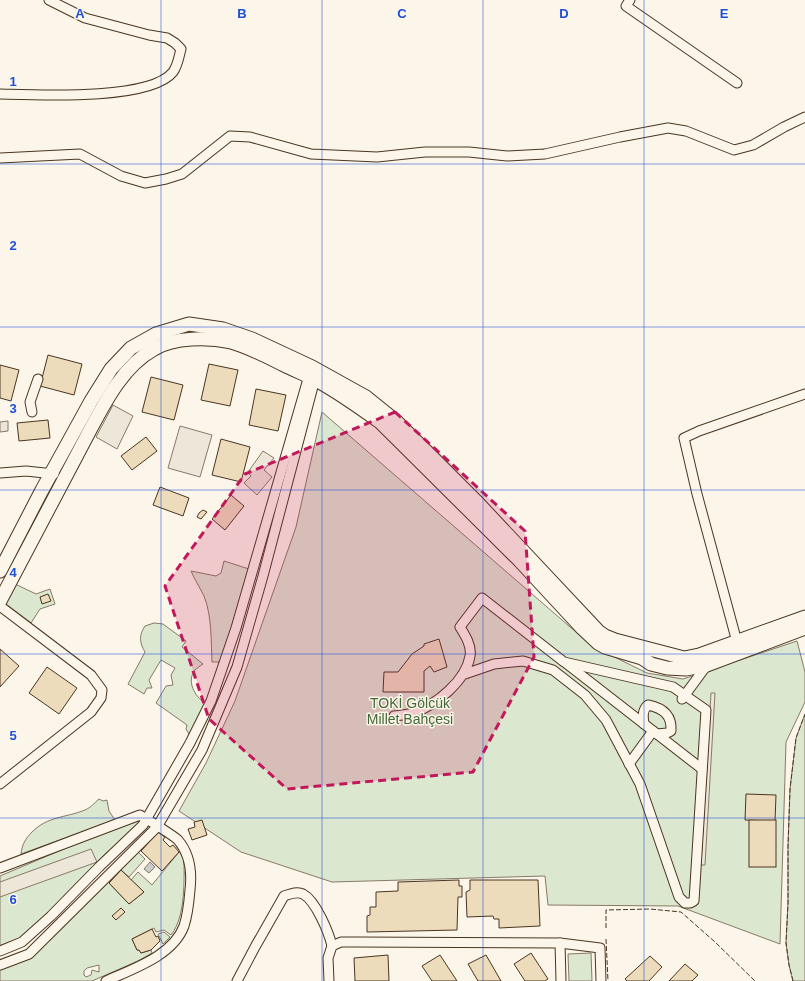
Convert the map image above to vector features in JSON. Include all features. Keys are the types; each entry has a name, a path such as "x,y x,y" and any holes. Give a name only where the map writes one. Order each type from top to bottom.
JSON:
{"main road":[{"path":"0,571 50,474 91,401 111,369 131,348 156,334 190,324 223,329 252,339 313,373 380,422 392,432 519,560 582,628 598,643 609,649 642,658 651,664 667,668 686,669 707,665 805,628"},
{"path":"0,601 103,405 120,380 134,363 154,348 172,342 193,338 231,342 313,373 366,397 397,422 476,501 598,631 605,636 684,658 699,655 737,642 805,616"}],"street":[{"path":"0,94 50,95 128,90 149,86 173,72 181,49 167,38 149,35 86,18 49,0"},
{"path":"630,0 626,6 737,83"},
{"path":"0,158 80,154 121,176 145,183 182,174 230,136 250,137 311,154 376,156 425,152 462,152 507,156 545,154 668,128 686,131 734,150 753,146 784,127 805,117"},
{"path":"0,952 22,942 51,916 143,825 190,743 212,698 236,628 313,373"},
{"path":"0,965 29,954 157,827 202,750 237,667 264,570 313,373"},
{"path":"32,412 30,402 38,379"},
{"path":"737,642 697,494 684,438 699,431 805,394"},
{"path":"0,473 26,471 66,476"},
{"path":"394,716 413,713 437,700 456,684 465,672 471,655 468,641 460,627 482,598 702,769"},
{"path":"0,606 91,675 102,690 101,698 91,712 0,784"},
{"path":"462,676 494,664 523,661 553,670 586,695 606,720 640,784 679,897 685,903 694,901 706,710 683,697 673,687 564,662"},
{"path":"683,697 707,665"},
{"path":"644,724 643,713 648,705 665,711 670,718 671,731 667,733 655,733"},
{"path":"629,764 655,733"},
{"path":"0,868 140,815 178,840 185,852 190,868 191,882 184,927 176,940 164,951 145,964 106,981"},
{"path":"237,981 254,947 284,896 294,893 302,894 309,899 324,926 332,946 328,958 329,981"},
{"path":"332,946 341,942 560,943 600,948 601,981"},
{"path":"560,943 561,981"}],"highlighted area":[{"path":"395,412 525,531 534,657 473,772 287,789 209,719 165,586 245,474"}],"green space":[{"name":"TOKİ Gölcük Millet Bahçesi","path":"322,412 592,646 647,673 683,679 797,641 805,672 805,702 786,742 780,944 678,906 548,905 545,876 332,882 241,852 179,811 206,763 235,701 296,527"},
{"path":"224,561 249,569 221,662 212,662 211,629 207,604 191,571 216,576 221,573"},
{"path":"15,584 36,594 50,589 55,604 40,609 31,623 4,603"},
{"path":"154,623 163,624 186,641 182,647 203,664 195,670 191,679 195,693 205,703 190,736 186,729 187,725 156,703 166,686 173,685 171,675 175,668 161,660 149,680 152,688 147,688 144,694 128,684 145,652 140,639 142,632 145,626"},
{"path":"805,714 805,981 793,981 786,943 790,789 796,738"},
{"path":"99,799 103,801 107,800 109,811 115,820 21,854 26,840 38,827 51,820 85,810"},
{"path":"137,818 141,824 103,856 84,879 19,940 0,949 0,876"},
{"path":"137,851 145,859 129,877 121,870 109,883 129,904 144,892 131,880 138,872 152,885 179,852 184,856 182,908 176,927 171,935 164,930 156,932 154,928 132,939 137,950 141,953 151,950 152,953 138,961 92,981 0,981 0,969 31,957","holes":["99,965 99,972 92,970 91,975 86,977 84,975 84,971 87,968"]},
{"path":"164,932 170,937 163,944 158,934"},
{"path":"591,953 592,981 569,981 568,954"}],"shaded area":[{"path":"113,405 133,416 117,449 96,437"},
{"path":"8,421 8,431 0,432 0,422"},
{"path":"180,426 212,435 200,477 168,468"},
{"path":"263,451 274,458 264,470 272,477 257,495 244,483 251,476 248,472"},
{"path":"711,693 715,693 705,865 701,865"},
{"path":"91,849 97,862 0,897 0,882"},
{"path":"150,862 155,867 149,873 144,869"}],"building":[{"path":"48,355 82,364 74,395 40,386"},
{"path":"209,364 238,370 230,406 201,400"},
{"path":"0,365 19,370 11,401 0,398"},
{"path":"151,377 183,385 174,420 142,412"},
{"path":"256,389 286,395 278,431 249,425"},
{"path":"48,420 50,438 19,441 17,423"},
{"path":"146,437 157,451 132,470 121,456"},
{"path":"221,439 250,447 241,482 212,475"},
{"path":"160,487 189,498 183,516 153,505"},
{"path":"231,495 244,506 225,530 212,519"},
{"path":"203,510 207,512 201,519 197,517 199,513"},
{"path":"48,594 51,601 42,604 40,597"},
{"path":"439,639 447,667 434,672 430,666 424,671 424,692 383,692 384,672 398,672 412,654 424,646 424,644"},
{"path":"0,649 19,666 0,687"},
{"path":"47,667 77,688 59,714 29,693"},
{"path":"746,794 776,795 775,821 745,820"},
{"path":"202,820 207,835 192,840 188,829 195,827 194,822"},
{"path":"749,820 776,820 776,867 749,867"},
{"path":"158,832 165,837 163,840 170,847 173,845 179,852 162,871 141,851"},
{"path":"121,870 144,892 129,904 109,883"},
{"path":"459,880 459,886 462,886 462,897 458,897 457,930 367,932 367,916 370,915 370,907 376,907 376,892 398,891 398,882"},
{"path":"470,880 538,880 540,926 499,928 499,919 494,919 493,916 467,917 466,892 470,890"},
{"path":"121,908 125,912 116,920 112,916"},
{"path":"152,929 160,941 151,950 141,953 137,950 132,939"},
{"path":"531,953 548,979 545,981 525,981 514,964"},
{"path":"388,955 389,981 355,981 354,958"},
{"path":"440,955 457,981 432,981 422,966"},
{"path":"486,955 501,981 478,981 468,964"},
{"path":"650,956 662,967 649,981 627,981 625,979"},
{"path":"685,964 698,975 692,981 669,981"}],"fence":[{"path":"793,981 786,943 790,789 796,738 805,714"},
{"path":"606,928 606,910 650,909 681,912 715,942 755,981"},
{"path":"606,939 608,981"}]}
